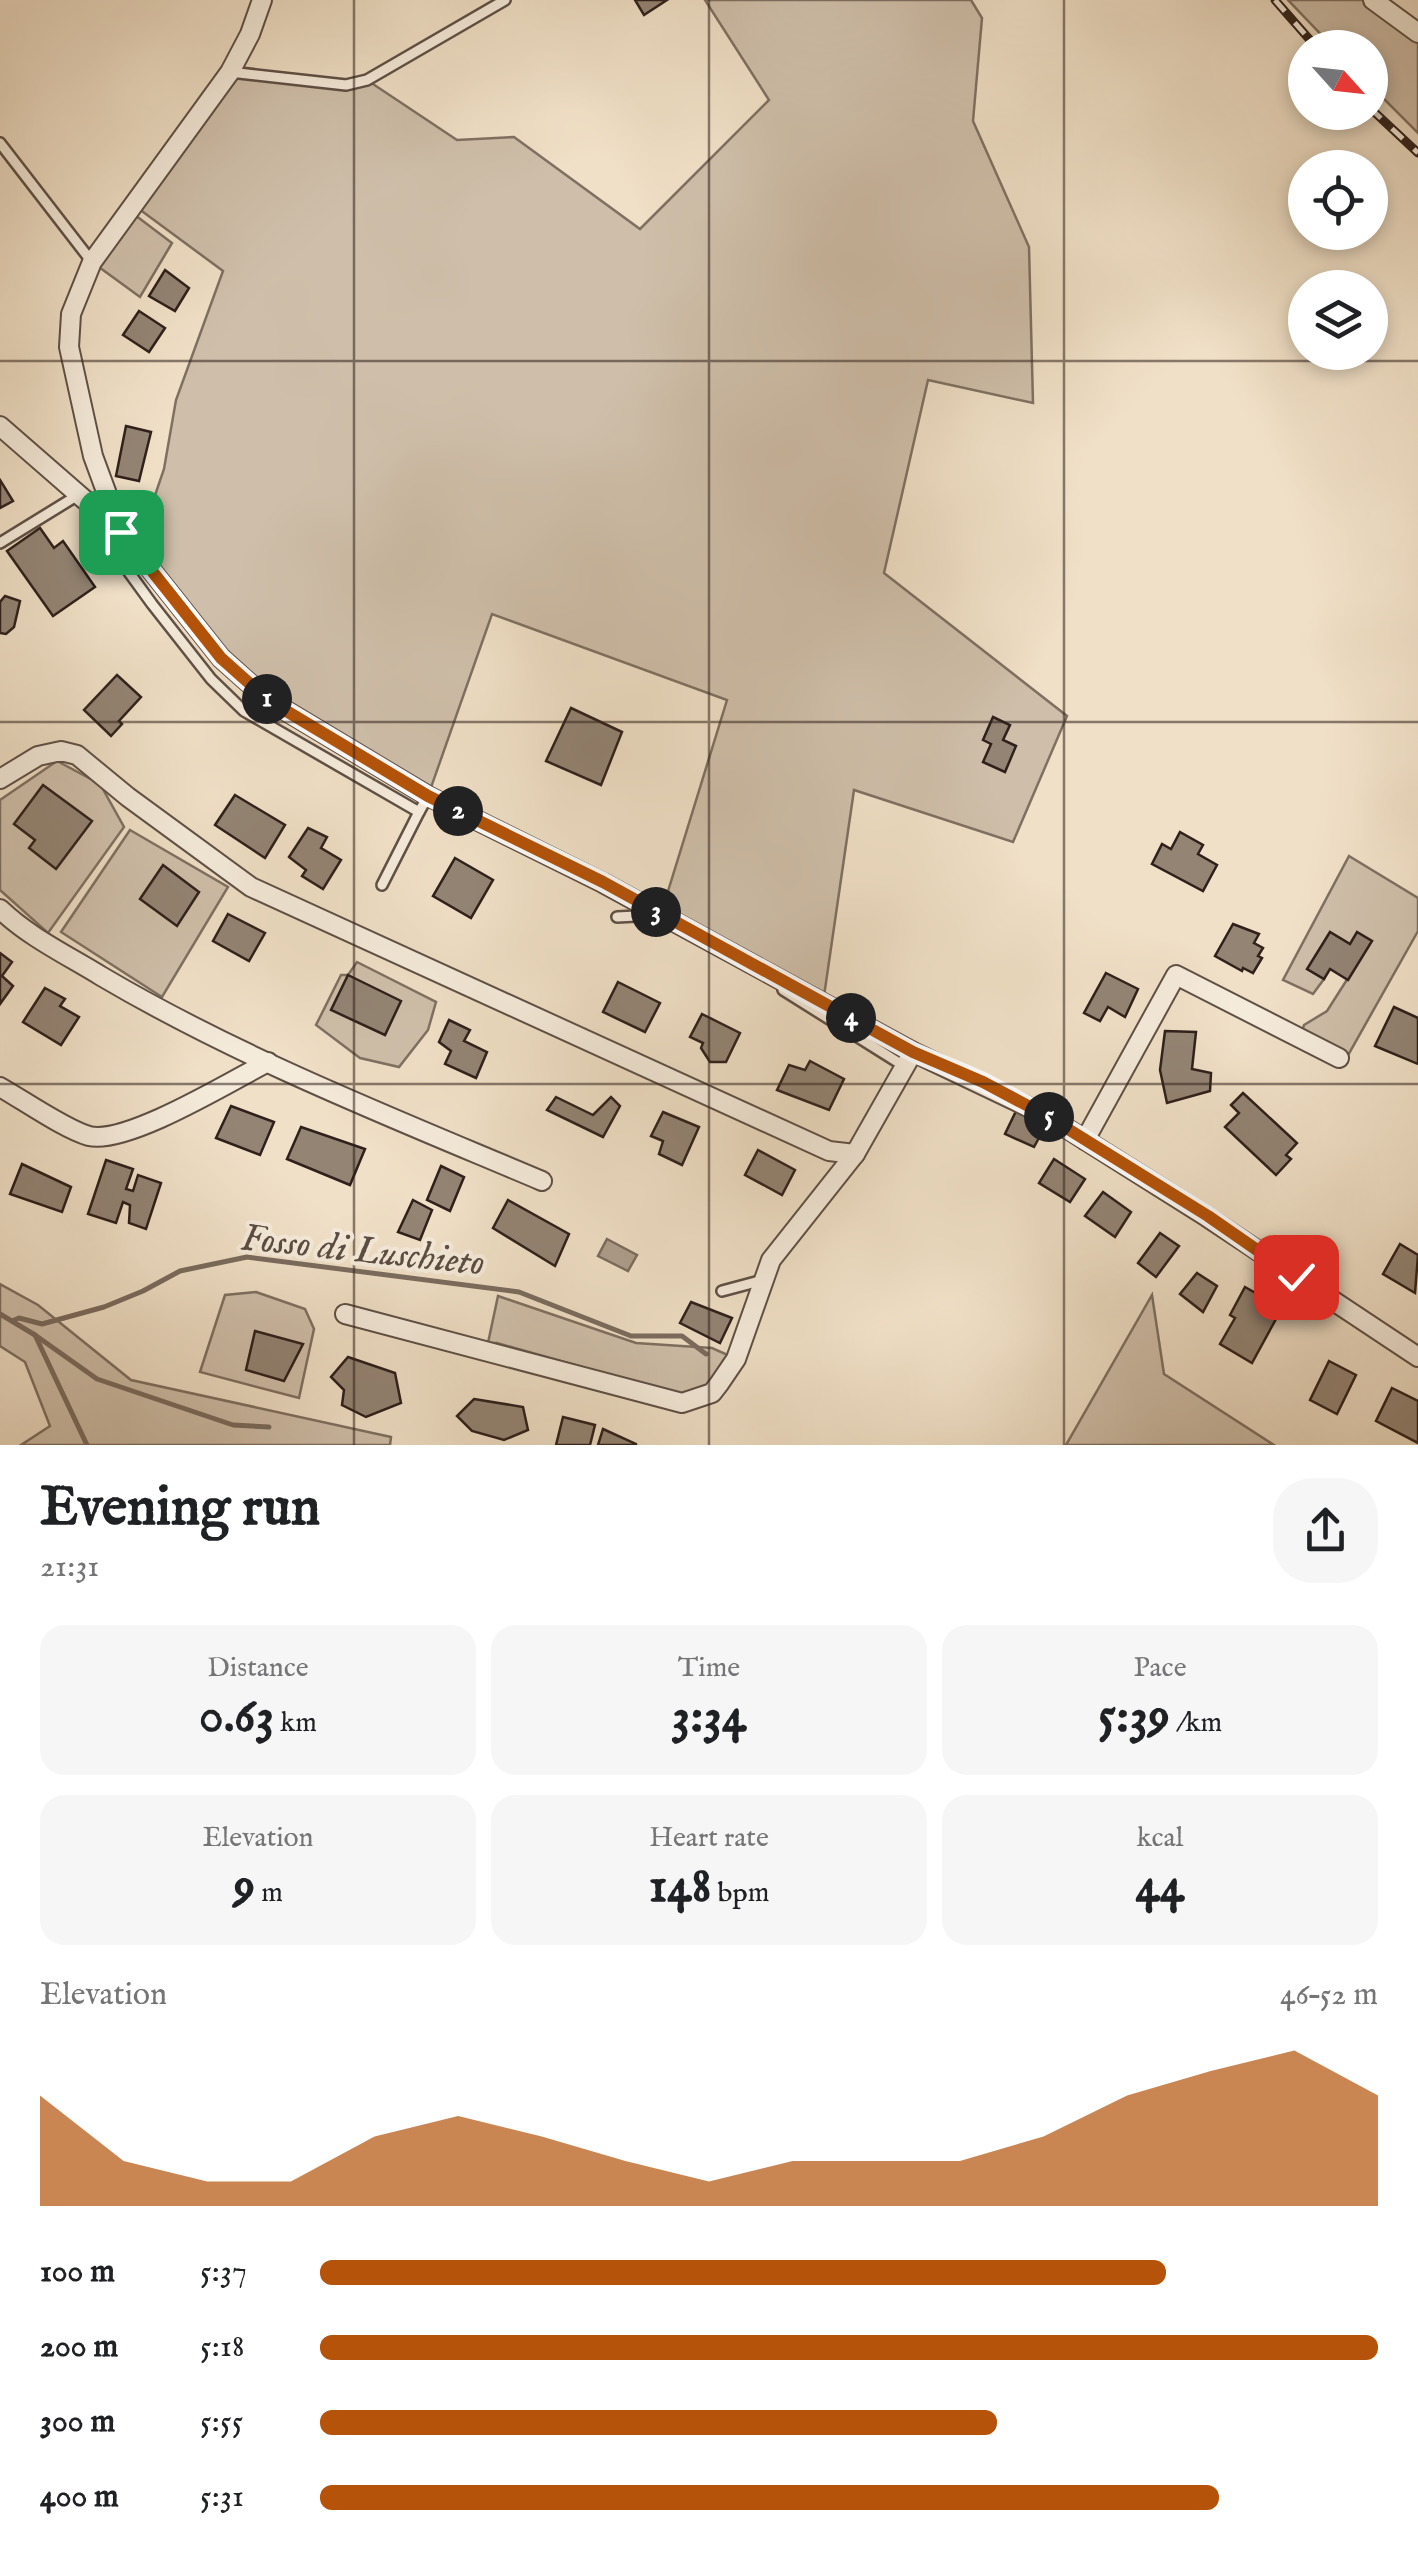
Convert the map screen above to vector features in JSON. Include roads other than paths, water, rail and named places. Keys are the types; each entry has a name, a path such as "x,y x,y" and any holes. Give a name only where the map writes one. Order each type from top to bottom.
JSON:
{"street":[{"path":"114,525 93,456 69,347 71,314 92,262 230,72 262,0"},
{"path":"1373,0 1418,34"},
{"path":"2,430 114,525 221,658 268,700 424,804 661,914 909,1059 983,1082 1085,1140 1418,1356"},
{"path":"0,779 38,756 61,751 78,755 128,798 251,887 830,1151 855,1154"},
{"path":"0,909 18,926 132,996 268,1062 542,1182"},
{"path":"1085,1140 1176,975 1339,1058"},
{"path":"345,1314 682,1403 712,1393 736,1358 771,1260 855,1154 909,1059"},
{"path":"0,1087 88,1136 109,1137 147,1124 268,1062"}],"lane":[{"path":"230,72 346,85 367,80 505,0"},
{"path":"0,143 92,262"},
{"path":"0,543 78,495"},
{"path":"382,885 424,804"},
{"path":"618,917 661,914"},
{"path":"722,1290 765,1279"}],"waterway":[{"name":"Fosso di Luschieto","path":"12,1321 19,1318 42,1324 104,1307 180,1271 247,1257 519,1292 631,1336 682,1336 706,1354"},
{"path":"0,1314 35,1335 87,1445"},
{"path":"35,1335 97,1379 233,1425 269,1427"}],"railway":[{"path":"1275,0 1301,30"},
{"path":"1388,125 1418,153"}]}
